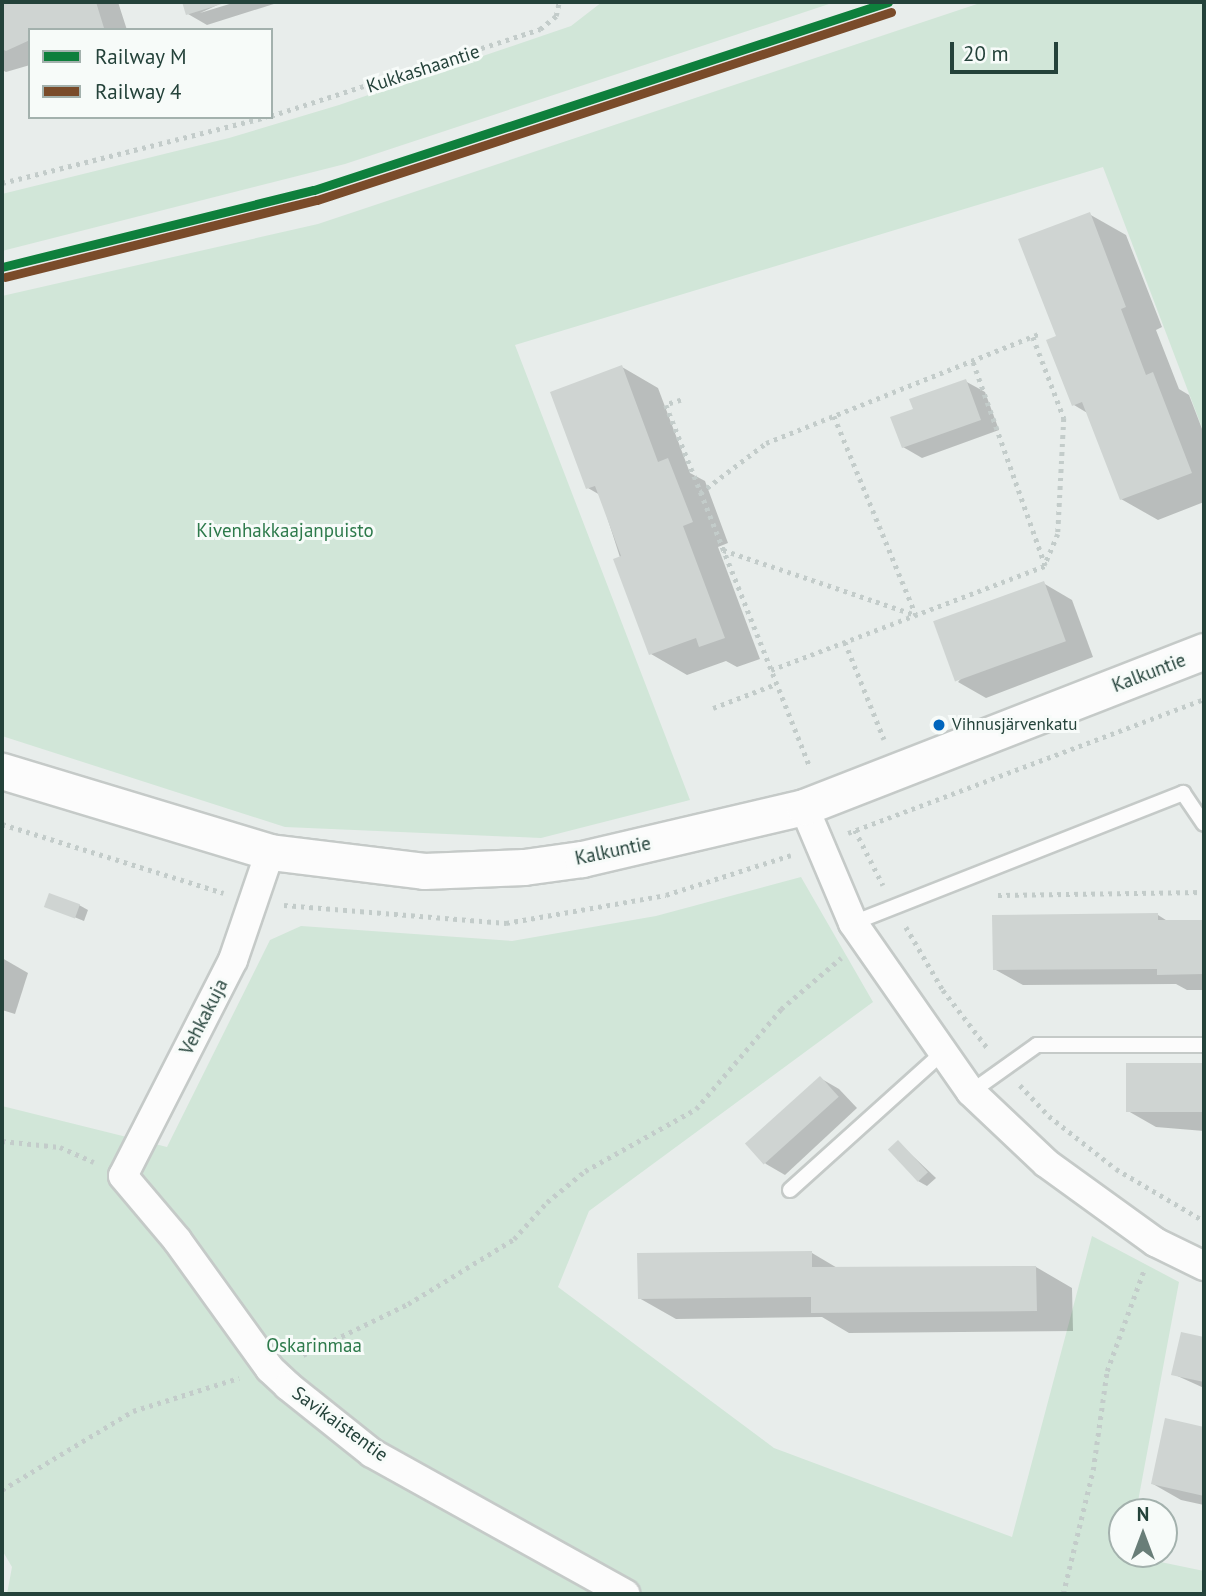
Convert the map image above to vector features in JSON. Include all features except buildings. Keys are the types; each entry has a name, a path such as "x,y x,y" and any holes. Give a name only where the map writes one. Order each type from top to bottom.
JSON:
{"street":[{"name":"Kalkuntie","path":"2,771 270,852 424,871 524,867 582,859 814,803 1204,651"},
{"path":"814,803 858,931 971,1092 1046,1163 1154,1241 1204,1266"},
{"name":"Vehkakuja","path":"123,1176 233,960 270,852"},
{"name":"Savikaistentie","path":"123,1176 177,1240 270,1369 372,1452 625,1594"}],"lane":[{"path":"858,931 1183,793 1204,824"},
{"path":"971,1092 1037,1045 1204,1045"},
{"path":"790,1190 942,1053"}],"path":[{"name":"Kukkashaantie","path":"273,115 540,29 555,16 559,2"},
{"path":"2,183 258,119"},
{"path":"700,493 766,443 1039,334"},
{"path":"771,670 1045,566 1058,534 1064,418 1033,337"},
{"path":"972,360 1045,566"},
{"path":"681,400 666,405 771,670 814,803"},
{"path":"834,416 916,615"},
{"path":"722,550 916,615"},
{"path":"845,642 886,744 896,740"},
{"path":"713,708 776,684"},
{"path":"982,895 1204,892"},
{"path":"2,1490 133,1411 270,1369 408,1304 514,1238 547,1202 584,1171 696,1109 781,1009 858,931"},
{"path":"2,1141 60,1147 123,1176"},
{"path":"1063,1594 1093,1470 1107,1371 1154,1241"}],"green space":[{"path":"602,2 835,2 345,164 2,251 2,194 229,138 339,105 571,26"},
{"name":"Kivenhakkaajanpuisto","path":"983,2 1204,2 1204,433 1103,167 515,345 690,800 541,838 285,827 2,736 2,296 318,224"},
{"name":"Oskarinmaa","path":"801,877 873,1002 589,1211 558,1287 774,1448 1012,1537 1092,1236 1179,1282 1139,1498 1108,1498 1108,1568 1178,1568 1178,1566 1204,1571 1204,1594 7,1594 12,1567 2,1550 2,1106 167,1147 270,940 301,926 512,941 656,916"}],"rail line":[{"name":"M","path":"2,267 314,190 888,2"},
{"name":"4","path":"5,277 317,200 891,12"}],"place":[{"name":"Vihnusjärvenkatu","path":"939,725"}]}
